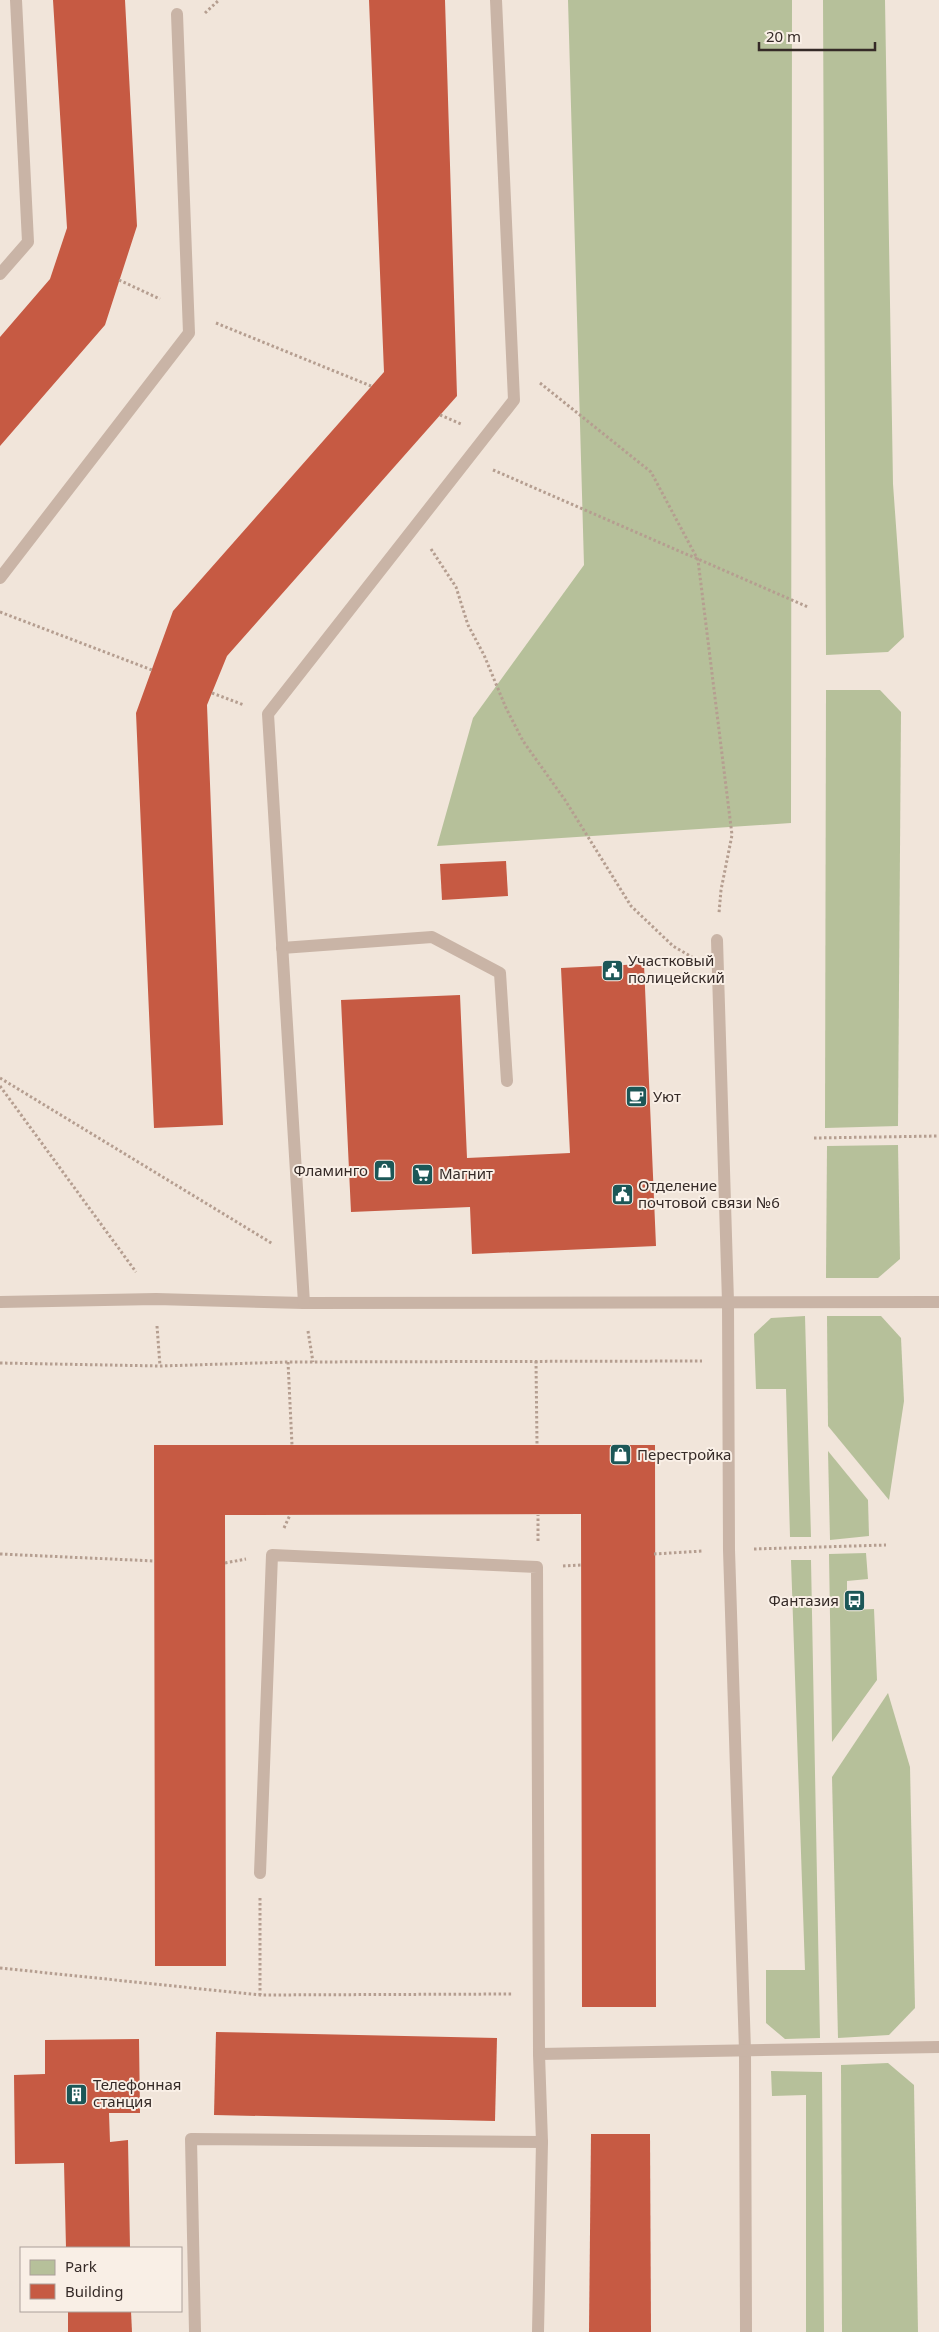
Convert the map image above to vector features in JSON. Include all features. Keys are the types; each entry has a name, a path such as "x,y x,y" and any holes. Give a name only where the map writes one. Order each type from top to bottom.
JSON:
{"lane":[{"path":"0,274 28,242 16,0"},
{"path":"304,1303 268,714 514,400 496,0"},
{"path":"0,578 189,334 177,14"},
{"path":"282,948 432,937 500,973 506,1081"},
{"path":"717,940 728,1302 729,1550 746,2051 746,2332"},
{"path":"0,1302 156,1299 304,1303 939,1302"},
{"path":"260,1873 272,1555 538,1567 538,1994 542,2142 538,2332"},
{"path":"539,2054 939,2047"},
{"path":"196,2332 191,2139 542,2142"}],"path":[{"path":"119,280 188,311 371,386"},
{"path":"512,361 651,472 698,560 732,835 721,890 717,940"},
{"path":"467,459 808,607"},
{"path":"416,525 456,587 468,626 484,655 506,708 523,741 565,800 631,906 673,946 718,973"},
{"path":"0,612 152,670"},
{"path":"212,693 268,714"},
{"path":"0,1078 301,1261"},
{"path":"0,1086 156,1299 160,1366"},
{"path":"814,1138 939,1136"},
{"path":"304,1303 313,1362"},
{"path":"536,1361 537,1444"},
{"path":"0,1363 160,1366 288,1362 728,1361"},
{"path":"288,1362 292,1445"},
{"path":"654,1554 886,1544"},
{"path":"0,1554 154,1561"},
{"path":"260,1873 260,1995"},
{"path":"0,1968 260,1995 538,1994"}],"green space":[{"path":"568,0 792,0 791,823 437,846 473,718 584,565"},
{"path":"823,0 885,0 893,484 904,637 888,652 826,655"},
{"path":"826,690 880,690 901,712 898,1126 825,1128"},
{"path":"898,1145 900,1259 878,1278 826,1278 827,1146"},
{"path":"805,1316 811,1537 790,1537 786,1389 756,1389 754,1334 771,1318"},
{"path":"827,1316 881,1316 901,1338 904,1401 889,1500 828,1426"},
{"path":"828,1451 868,1500 869,1536 830,1540"},
{"path":"866,1553 868,1579 847,1581 847,1610 874,1609 877,1680 832,1742 829,1554"},
{"path":"791,1560 811,1560 820,2038 785,2039 766,2023 766,1970 805,1970"},
{"path":"888,1693 910,1767 915,2008 889,2035 838,2038 832,1777"},
{"path":"888,2063 914,2085 918,2332 842,2332 841,2065"},
{"path":"771,2071 822,2072 824,2332 806,2332 806,2095 772,2096"}],"building":[{"path":"53,0 125,0 137,226 105,325 0,446 0,337 50,279 67,228"},
{"path":"369,0 445,0 457,396 227,656 207,705 223,1125 154,1128 136,713 173,611 384,372"},
{"path":"506,861 508,896 442,900 440,864"},
{"path":"644,964 656,1246 472,1254 470,1207 351,1212 341,1000 460,995 467,1158 570,1153 561,968"},
{"path":"154,1445 655,1445 656,2007 582,2007 581,1514 225,1515 226,1966 155,1966"},
{"path":"216,2032 497,2038 495,2121 214,2115"},
{"name":"Телефонная станция","path":"139,2039 140,2113 109,2113 110,2142 128,2140 130,2247 66,2247 64,2163 15,2164 14,2075 45,2074 45,2040"},
{"path":"591,2134 650,2134 651,2332 589,2332"},
{"path":"68,2312 131,2312 132,2332 68,2332"}],"place":[{"name":"Участковый полицейский","path":"612,970"},
{"name":"Уют","path":"637,1097"},
{"name":"Фламинго","path":"384,1171"},
{"name":"Магнит","path":"423,1174"},
{"name":"Отделение почтовой связи №6","path":"622,1195"},
{"name":"Перестройка","path":"621,1455"},
{"name":"Фантазия","path":"855,1601"},
{"name":"Телефонная станция","path":"77,2094"}]}
